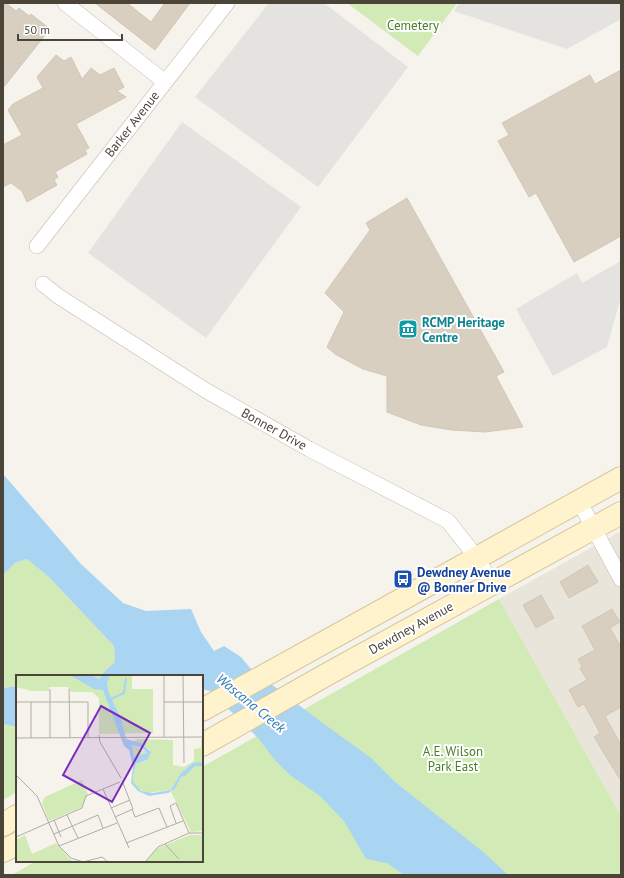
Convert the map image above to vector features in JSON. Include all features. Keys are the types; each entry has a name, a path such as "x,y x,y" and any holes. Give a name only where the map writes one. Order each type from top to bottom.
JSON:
{"main road":[{"path":"203,709 621,478"},
{"name":"Dewdney Avenue","path":"203,744 300,689 621,513"},
{"path":"3,825 16,817"},
{"path":"3,850 16,844"}],"street":[{"path":"65,3 165,82"},
{"name":"Barker Avenue","path":"37,246 228,3"},
{"name":"Bonner Drive","path":"42,284 58,296 205,390 309,449 448,521 477,558 492,584"},
{"path":"578,501 621,579"}],"shaded area":[{"path":"269,3 324,3 408,67 318,187 195,97"},
{"path":"459,3 621,3 621,19 567,49 454,11"},
{"path":"182,122 301,207 206,338 88,253"},
{"path":"621,261 621,297 607,347 553,376 516,309 577,273 582,283"},
{"path":"621,531 621,816 499,599"}],"green space":[{"name":"Cemetery","path":"347,3 457,3 418,56"},
{"path":"27,559 49,577 114,646 115,662 102,674 16,675 16,686 3,688 3,575 15,563"},
{"name":"A.E. Wilson Park East","path":"499,599 621,816 621,875 12,875 34,862 203,862 203,766"},
{"path":"3,724 16,727 16,793 3,800"}],"water":[{"name":"Wascana Creek","path":"3,474 81,564 123,603 146,611 191,609 201,632 214,651 224,646 241,657 251,669 371,758 395,782 482,851 508,875 404,875 387,863 366,859 344,821 320,796 290,775 274,759 259,739 210,691 203,689 203,675 97,675 102,674 115,662 114,646 49,577 27,559 15,563 3,575"},
{"path":"16,686 16,727 3,724 3,688"}],"building":[{"path":"3,3 6,3 16,11 19,8 29,16 31,14 50,29 3,88"},
{"path":"95,3 127,3 151,22 165,3 190,3 155,50"},
{"path":"56,55 64,61 71,57 82,79 91,68 100,75 114,68 124,87 117,91 126,97 76,124 89,148 85,150 87,154 55,172 58,177 54,180 57,185 27,202 22,191 11,183 3,187 3,145 22,135 8,110 13,104 43,88 37,77"},
{"path":"621,70 621,236 574,262 536,193 529,197 498,141 509,135 502,123 590,75 595,84"},
{"name":"RCMP Heritage Centre","path":"407,198 504,372 496,376 523,427 485,432 452,430 421,425 387,412 387,376 363,369 335,354 327,347 344,312 325,293 370,230 366,223"},
{"path":"588,565 598,582 569,598 560,582"},
{"path":"541,595 554,618 536,628 523,605"},
{"path":"612,609 620,622 610,628 621,647 621,707 605,716 621,745 621,781 594,737 600,733 584,704 578,707 569,690 587,680 580,668 582,667 578,659 595,650 582,626"}],"place":[{"name":"RCMP Heritage Centre","path":"408,329"},
{"name":"Dewdney Avenue @ Bonner Drive","path":"403,579"}]}
